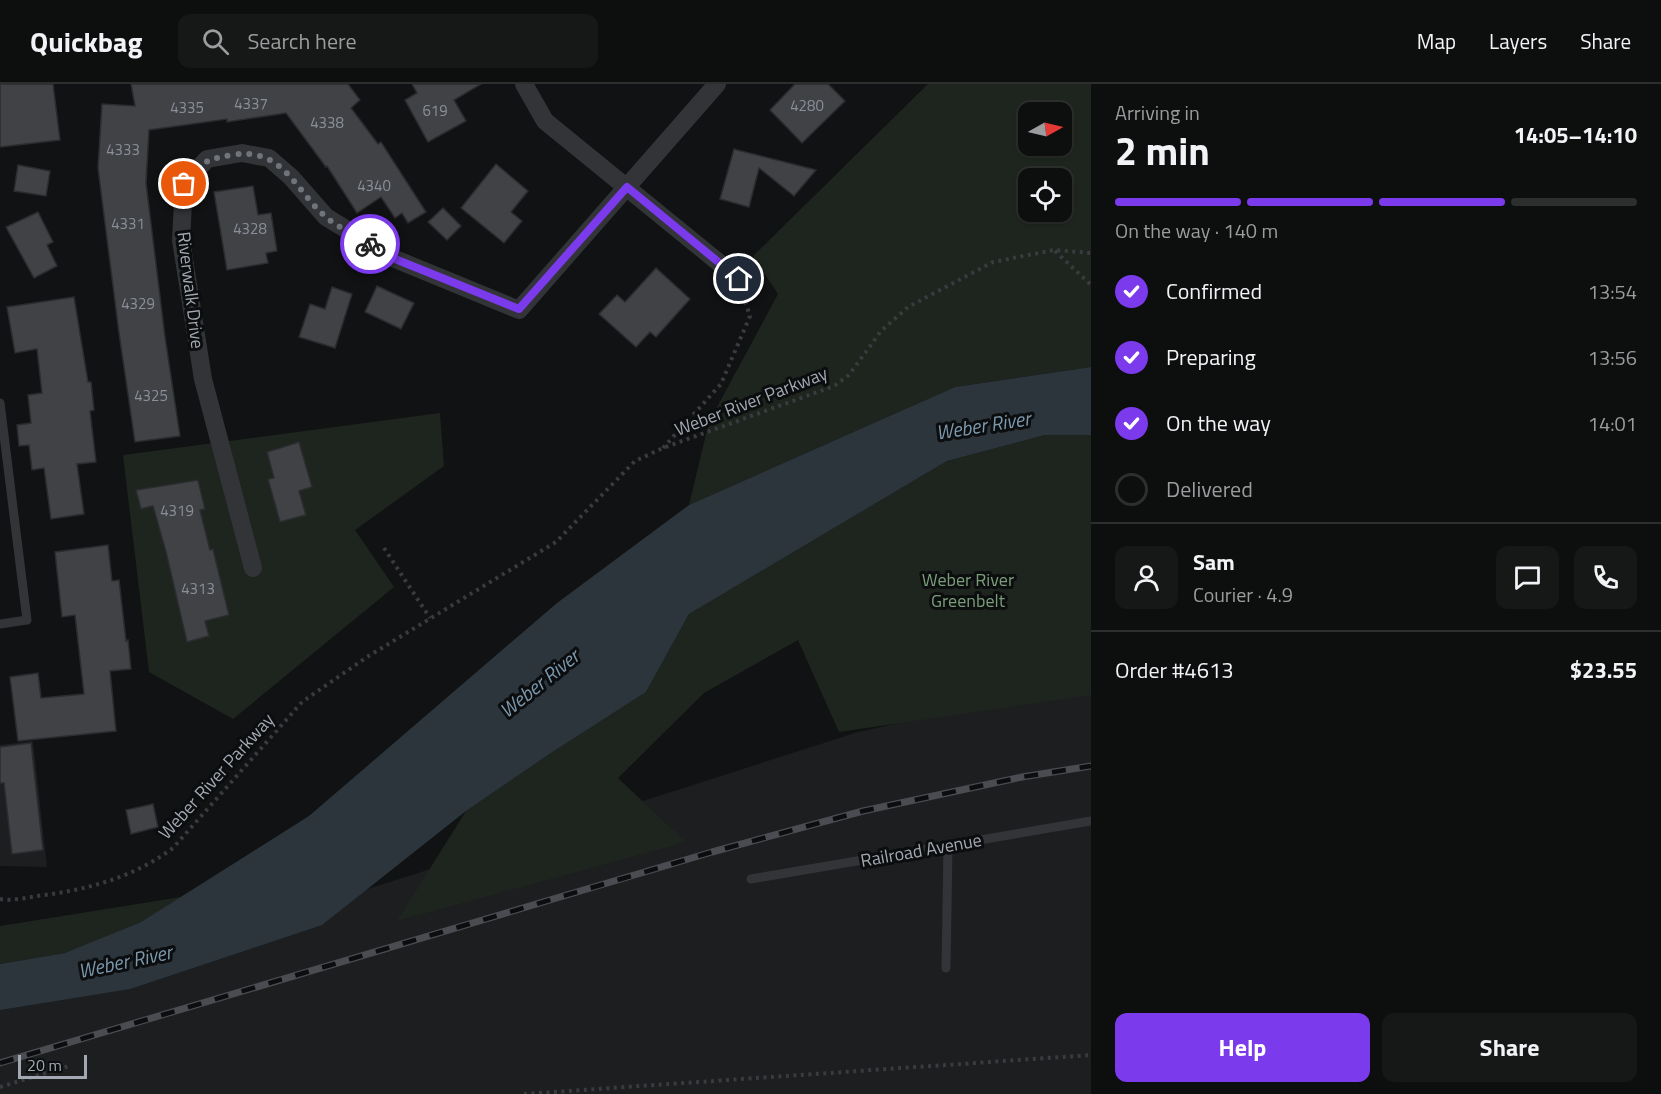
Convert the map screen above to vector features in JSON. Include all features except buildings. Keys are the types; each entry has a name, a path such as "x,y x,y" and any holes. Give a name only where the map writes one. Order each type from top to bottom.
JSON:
{"street":[{"path":"524,84 545,121 739,279"},
{"path":"627,187 717,84"},
{"name":"Riverwalk Drive","path":"253,567 203,378 181,240 184,184 207,159 242,153 269,158 291,177 327,218 375,247 395,259 519,309 627,187"}],"lane":[{"path":"0,403 27,620 0,624"},
{"name":"Railroad Avenue","path":"751,879 1091,820"},
{"path":"946,968 948,845"}],"path":[{"name":"Weber River Parkway","path":"0,899 69,892 117,879 156,861 173,848 302,702 367,657 556,542 635,461 663,448 834,386 849,375 881,331 908,308 993,262 1054,250 1091,253"},
{"path":"1054,250 1091,285"},
{"name":"Weber River Parkway","path":"663,448 721,384 750,316 739,279"},
{"path":"384,548 430,618"},
{"path":"524,1094 1091,1055"},
{"path":"0,1087 69,1066"}],"shaded area":[{"path":"1091,686 1091,1094 0,1094 0,1007 858,732"},
{"path":"33,741 47,867 0,866 0,745"}],"green space":[{"path":"928,84 1091,84 1091,367 955,387 689,505 709,422 778,294 753,256"},
{"path":"440,413 444,466 355,530 394,587 233,719 149,672 123,455"},
{"name":"Weber River Greenbelt","path":"1045,435 1091,435 1091,695 839,732 798,640 704,693 618,778 686,842 397,921 466,811 646,692 689,614 947,461"},
{"path":"181,897 141,922 66,953 0,964 0,926"}],"water":[{"name":"Weber River","path":"1091,367 1091,435 1045,435 947,461 689,614 646,692 466,811 322,925 130,989 0,1010 0,964 65,953 141,922 309,816 557,603 689,505 955,387"}],"railway":[{"path":"0,1063 712,852 863,811 1022,777 1091,766"}],"way so far":[{"path":"184,184 207,159 242,153 269,158 291,177 327,218 370,244"}],"route":[{"path":"370,244 395,259 519,309 627,187 739,279"}]}
